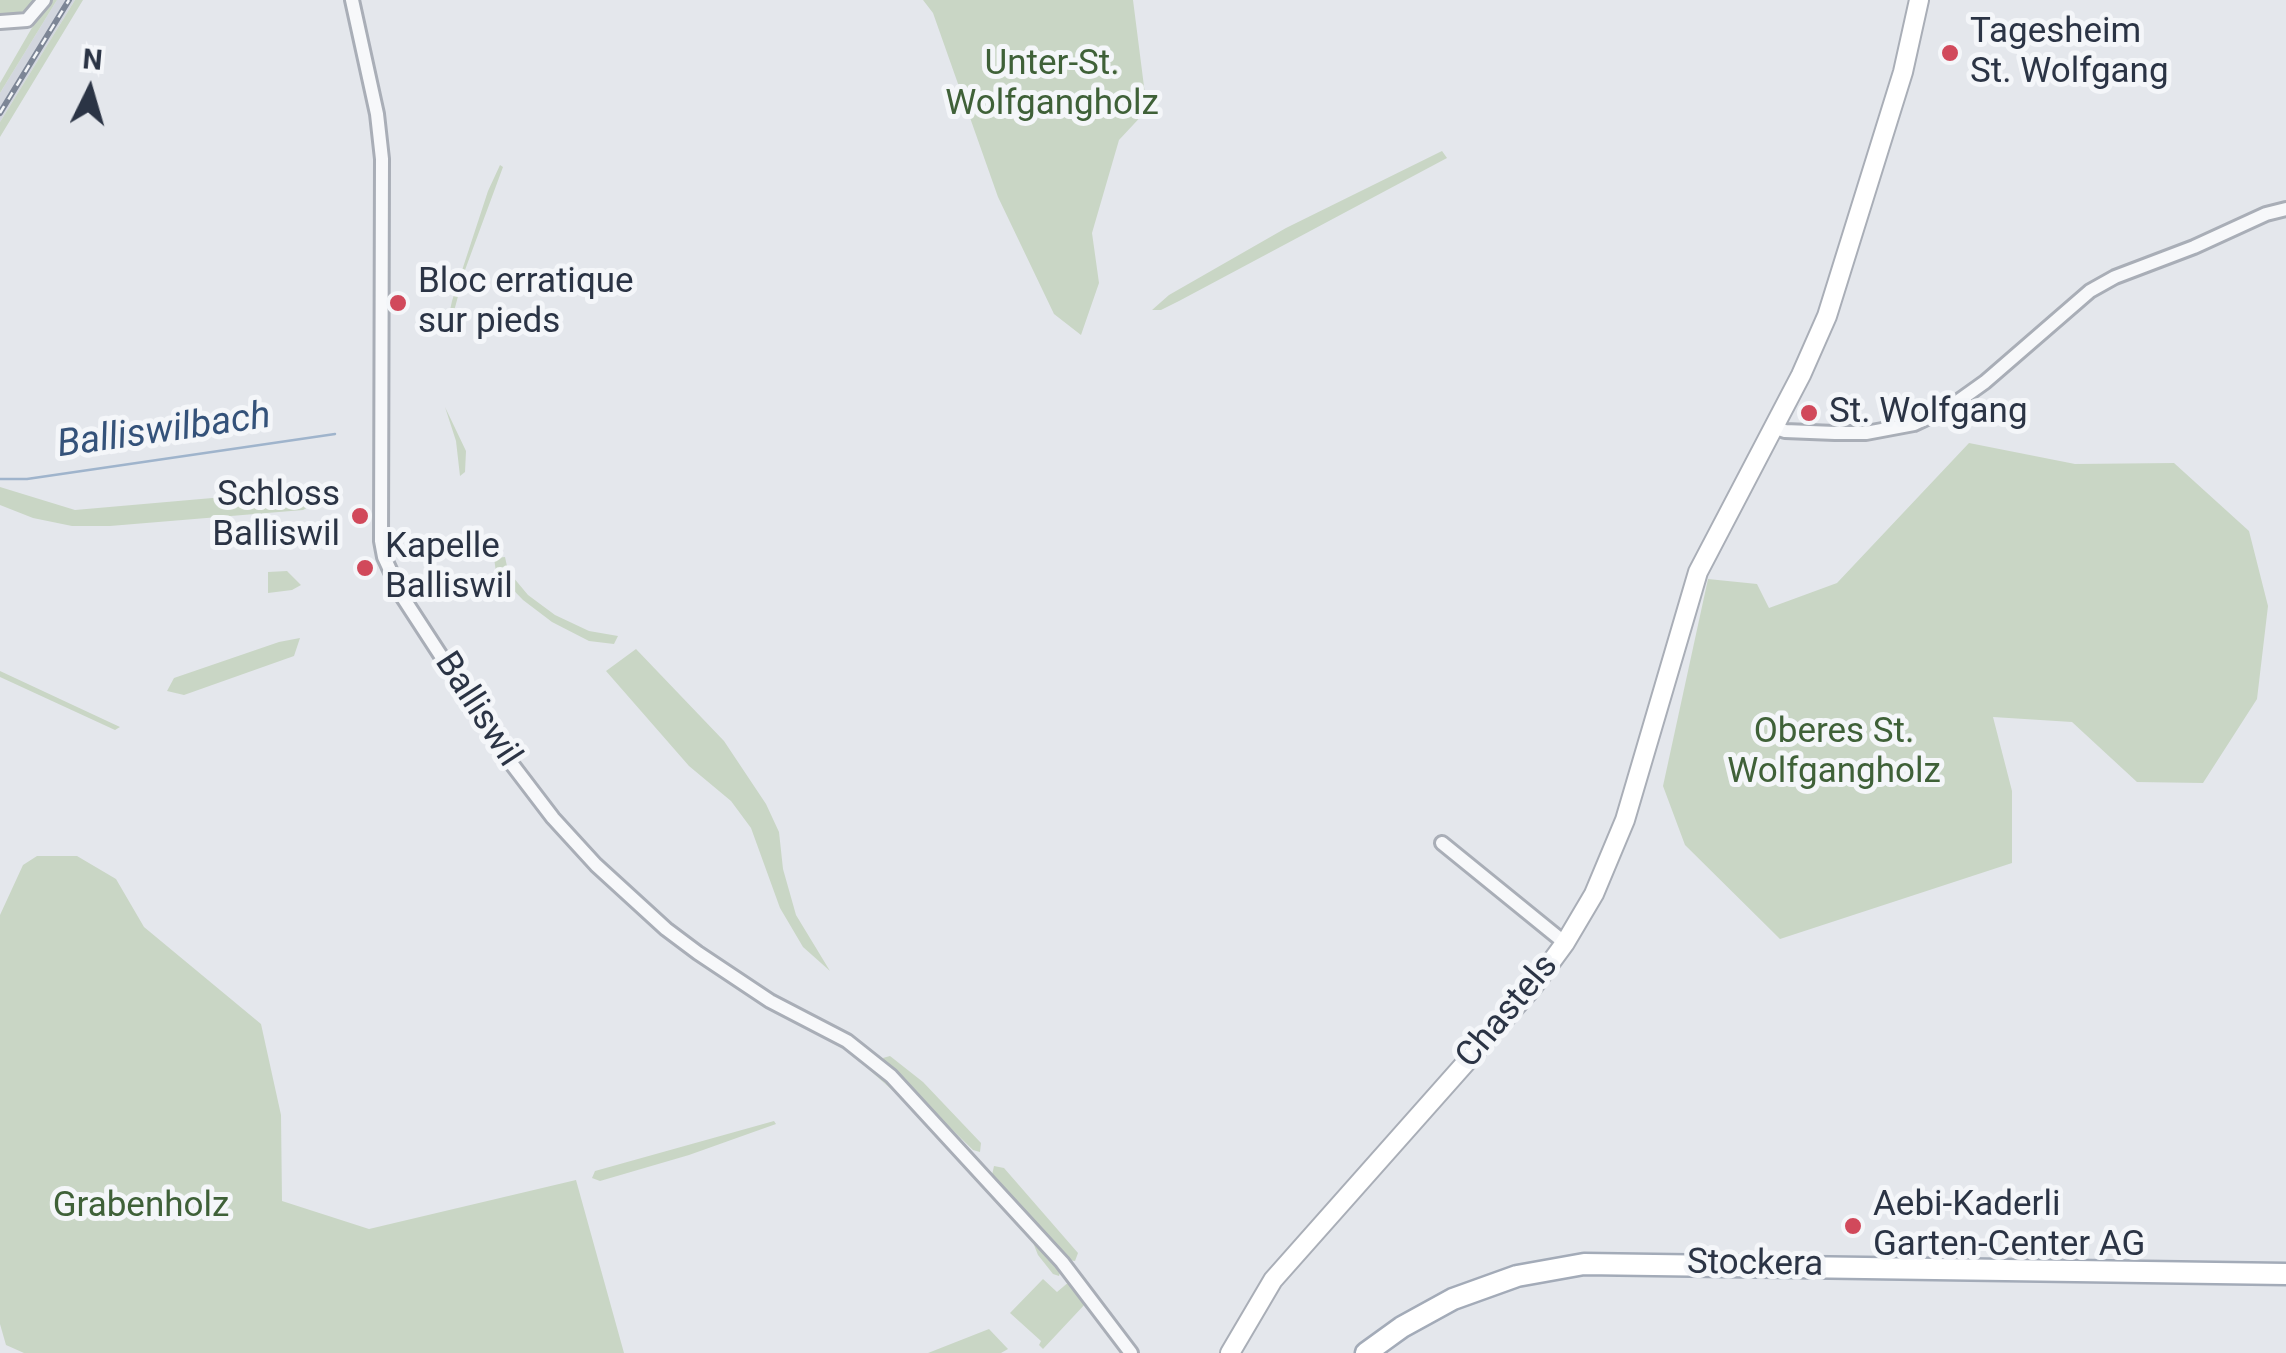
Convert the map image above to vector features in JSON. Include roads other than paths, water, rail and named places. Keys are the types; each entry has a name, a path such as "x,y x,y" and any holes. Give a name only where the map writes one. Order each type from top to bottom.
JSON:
{"main road":[{"path":"1773,427 1808,360 1834,294 1904,72 1919,0"},
{"name":"Chastels","path":"1230,1353 1252,1312 1288,1262 1524,998 1565,944 1594,894 1617,841 1683,614 1710,546 1773,427"},
{"name":"Stockera","path":"1366,1353 1415,1318 1473,1290 1518,1276 1584,1264 2286,1274"}],"street":[{"path":"0,22 28,20 44,0"},
{"name":"Balliswil","path":"352,0 377,114 382,159 381,542 394,579 508,759 553,818 596,865 666,930 698,953 770,1001 847,1041 891,1076 1062,1262 1131,1353"},
{"path":"1914,424 1950,407 1985,382 2090,291 2115,277 2286,209"},
{"path":"1773,427 1850,433 1914,424 1933,426"},
{"path":"1442,843 1565,944"}],"waterway":[{"name":"Balliswilbach","path":"0,479 27,479 335,434"}],"railway":[{"path":"0,113 69,0"}],"place":[{"name":"Tagesheim St. Wolfgang","path":"1950,53"},
{"name":"Bloc erratique sur pieds","path":"398,303"},
{"name":"St. Wolfgang","path":"1809,413"},
{"name":"Schloss Balliswil","path":"360,516"},
{"name":"Kapelle Balliswil","path":"365,568"},
{"name":"Aebi-Kaderli Garten-Center AG","path":"1853,1226"}],"park label":[{"name":"Unter-St. Wolfgangholz","path":"1052,85"},
{"name":"Oberes St. Wolfgangholz","path":"1834,753"},
{"name":"Grabenholz","path":"141,1207"}]}
